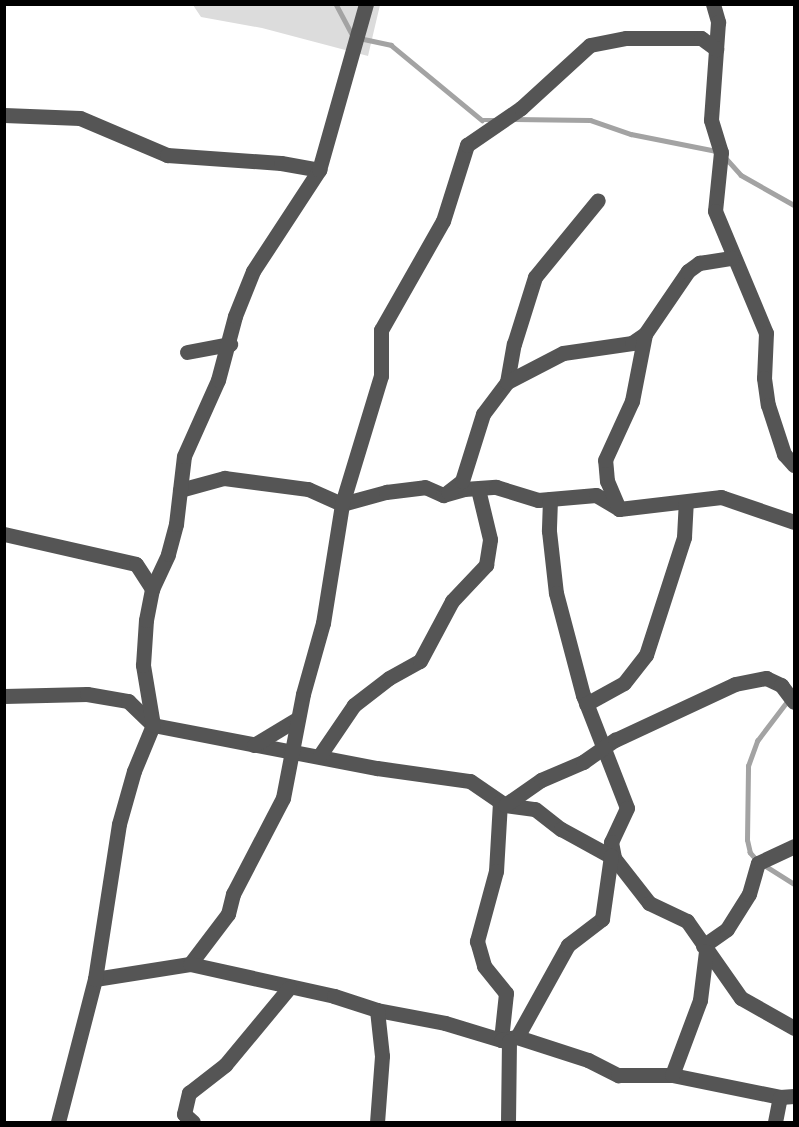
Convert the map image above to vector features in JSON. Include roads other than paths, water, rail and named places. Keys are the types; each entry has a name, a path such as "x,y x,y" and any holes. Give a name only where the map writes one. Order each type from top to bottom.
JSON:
{"street":[{"path":"58,1122 95,978 119,824 134,771 153,725 143,664 152,589 168,554 184,456 219,380 253,270 319,170 349,51 366,4"},
{"path":"713,4 718,22 711,120 721,152 715,211 732,258 758,308 766,333 764,378 768,405 784,454 795,465"},
{"path":"190,964 228,915 241,877 274,819 297,719 323,623 342,504 381,376 381,330 443,221 467,145 521,108 590,45 626,38 701,38 716,49"},
{"path":"4,116 56,114 80,118 167,154 281,163 319,170"},
{"path":"507,382 514,344 535,278 598,200"},
{"path":"443,495 462,482 483,414 507,382 563,353 632,343 645,334 688,271 699,262 732,258"},
{"path":"619,508 607,482 605,460 635,393 645,334"},
{"path":"187,351 230,344"},
{"path":"180,490 224,478 308,489 342,504 386,492 425,487 443,495 496,488 527,498 550,499 596,495 619,508 731,499 795,522"},
{"path":"320,755 354,705 389,678 420,662 452,601 486,565 490,539 478,489"},
{"path":"509,1040 568,945 602,919 612,857 611,842 627,808 601,749 586,704 556,593 549,531 550,499"},
{"path":"586,704 624,683 646,656 684,537 686,502"},
{"path":"4,534 136,564 152,589"},
{"path":"503,804 541,780 735,684 766,678 780,685 795,702"},
{"path":"4,696 87,694 128,701 153,725 291,752 320,755 377,768 470,781 503,804 535,809 561,829 612,857 649,903 687,921 741,998 795,1028"},
{"path":"254,745 297,719"},
{"path":"503,804 496,870 477,940 484,966 506,993 509,1040 508,1122"},
{"path":"672,1075 700,1000 705,949 727,929 749,894 758,863 795,846"},
{"path":"95,978 190,964 289,988 334,996 377,1010 445,1023 588,1060 618,1075 672,1075 788,1097 775,1122"},
{"path":"193,1122 184,1114 189,1093 225,1065 289,988"},
{"path":"377,1010 382,1056 377,1122"}],"waterway":[{"path":"336,4 352,34"},
{"path":"359,38 391,45 482,120 496,120"},
{"path":"514,119 590,120 631,134 717,151"},
{"path":"724,156 741,175 794,205"},
{"path":"757,861 750,853 747,840 748,766 757,741 789,699"},
{"path":"764,865 794,884"}]}
